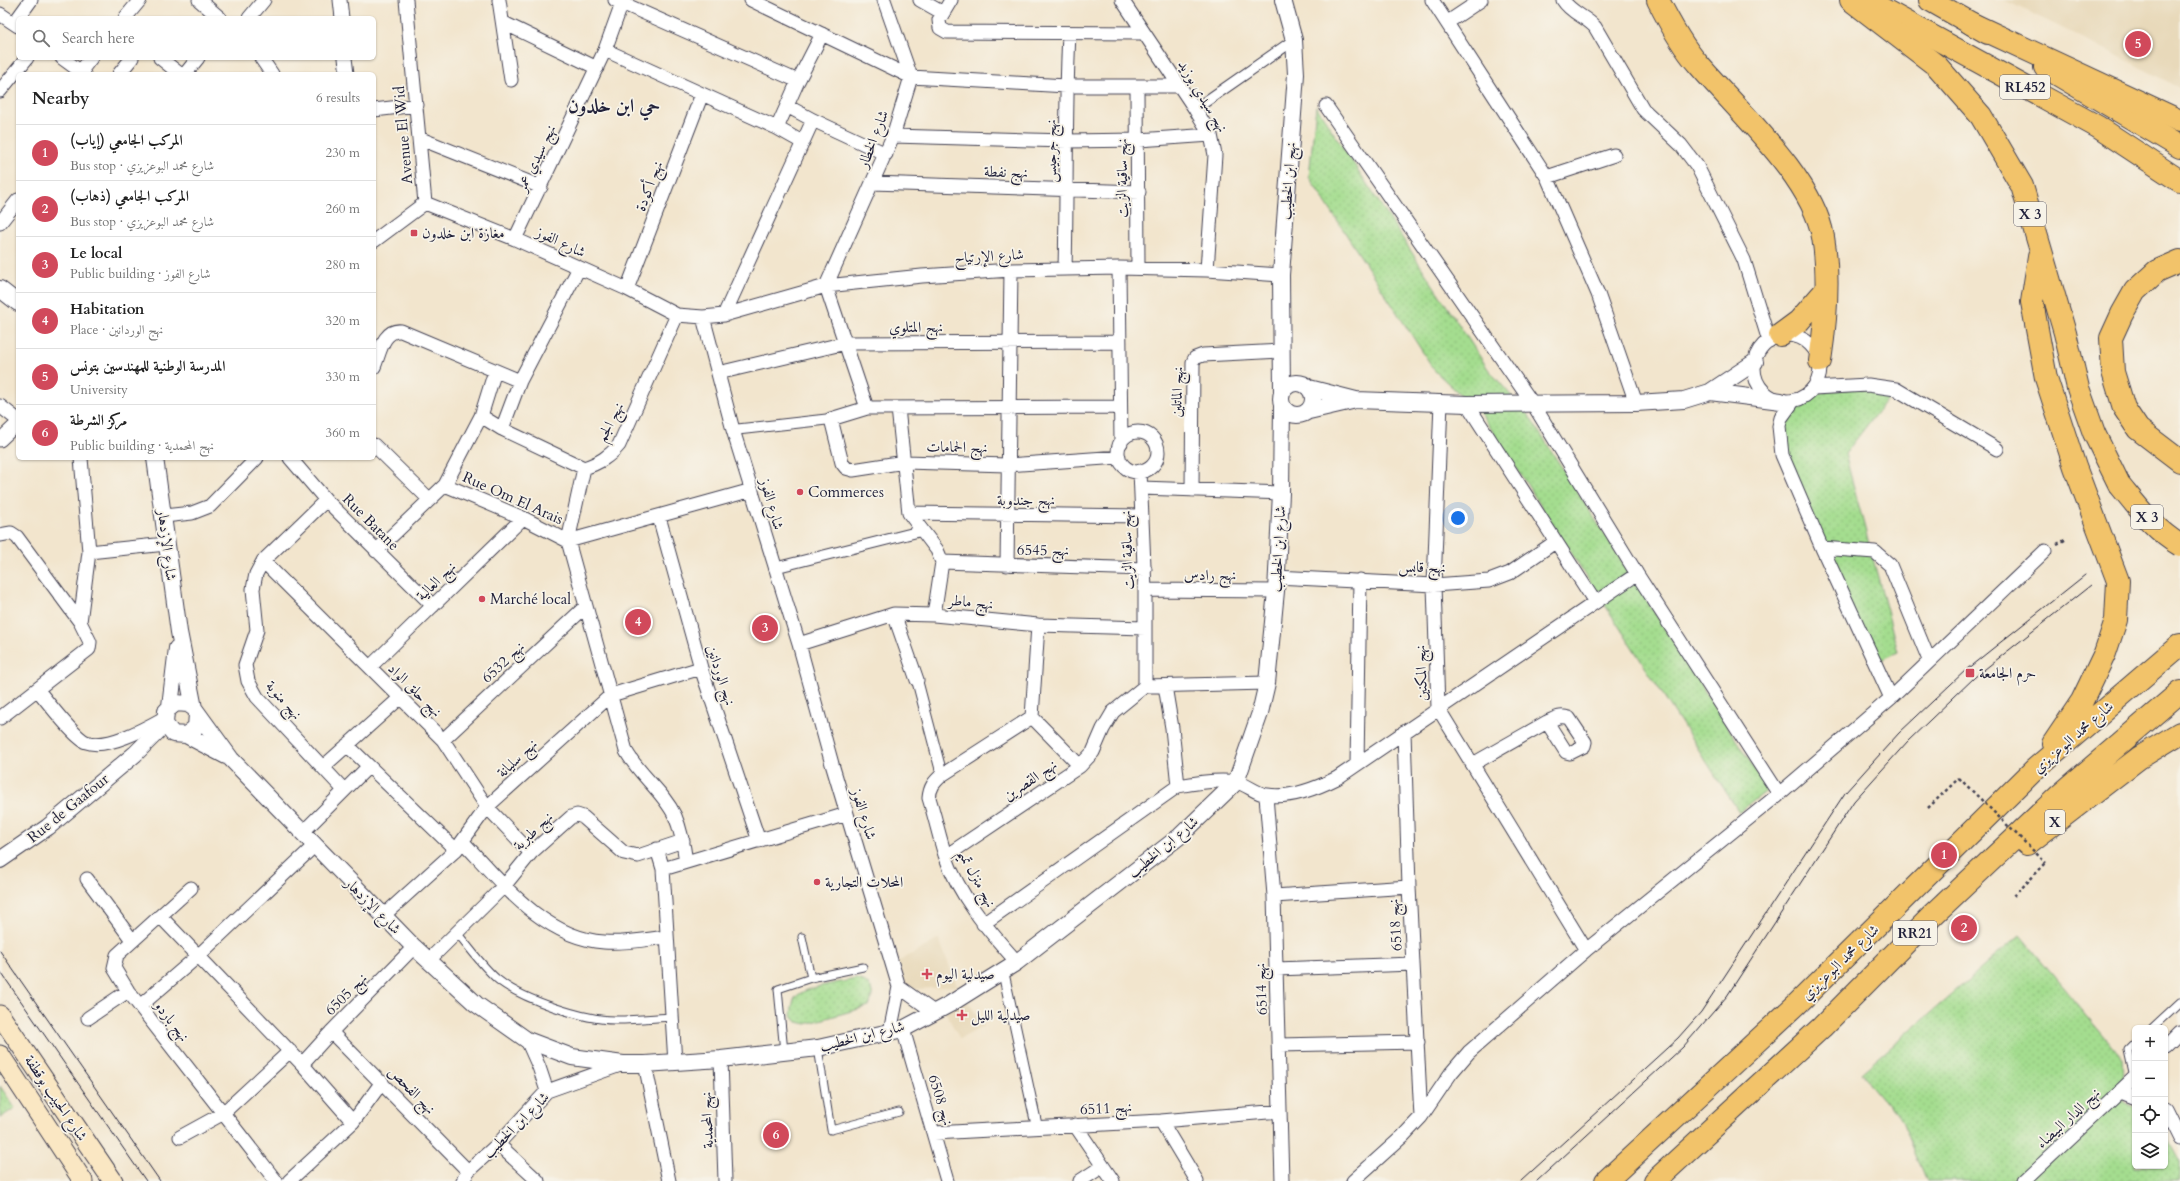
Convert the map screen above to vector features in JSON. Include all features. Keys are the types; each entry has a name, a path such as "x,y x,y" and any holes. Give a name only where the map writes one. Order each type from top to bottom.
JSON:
{"highway":[{"path":"1658,0 1666,16 1697,63 1788,166 1812,204 1823,236 1826,290 1824,330 1820,361"},
{"name":"X 3","path":"1851,0 1937,66 1981,116 2022,186 2064,333 2078,388 2094,433 2119,484 2145,516 2171,540 2180,545"},
{"name":"RL452","path":"1866,0 2098,127 2180,181"},
{"name":"RL452","path":"1930,0 2180,147"},
{"path":"1972,24 2180,120"},
{"path":"2035,769 2082,701 2105,653 2116,620 2118,581 2075,467 2046,378 2032,302 2040,252"},
{"path":"2180,261 2157,271 2135,291 2122,314 2112,338 2113,372 2124,408 2138,429 2180,461"},
{"path":"1775,338 1799,321 1826,290"},
{"name":"شارع محمد البوعزيزي","path":"1606,1181 1796,1005 2035,769 2180,645"},
{"name":"RR21","path":"1655,1181 1822,1027 1934,915 2060,795 2180,692"},
{"name":"X","path":"1934,915 2139,758 2180,733"}],"main road":[{"name":"شارع الحبيب بوقطفة","path":"0,1015 113,1181"},
{"name":"شارع الحبيب بوقطفة","path":"0,1056 83,1181"}],"street":[{"path":"20,16 31,0"},
{"path":"127,16 140,0"},
{"path":"199,0 218,16"},
{"path":"251,16 264,0"},
{"path":"340,0 342,16"},
{"name":"Avenue El Wid","path":"376,240 425,203 418,105 406,0"},
{"path":"499,0 504,23 511,80"},
{"path":"751,0 911,77 1066,86 1180,86"},
{"path":"884,0 911,77"},
{"path":"920,0 943,13"},
{"path":"951,0 943,13 939,24 943,31 947,32 1144,34"},
{"name":"نهج سيدي بوزيد","path":"1122,0 1211,135 1215,155 1207,270"},
{"name":"نهج ابن الخطيب","path":"1282,445 1281,275 1296,74 1294,40 1283,0"},
{"path":"1432,0 1448,22 1547,177 1598,294 1636,403"},
{"path":"1448,22 1480,0"},
{"path":"1563,0 1570,10 1587,19 1595,27 1643,109 1660,127 1681,145 1697,166 1744,260 1775,338"},
{"path":"618,1 798,81"},
{"name":"نهج سيدي عمر","path":"515,239 605,50 618,1"},
{"path":"0,14 16,21"},
{"path":"504,23 597,68"},
{"path":"777,128 798,81 822,34"},
{"name":"نهج جرجيس","path":"1065,269 1067,190 1066,86 1069,34"},
{"path":"1195,109 1294,40"},
{"path":"605,50 777,128 802,142"},
{"path":"0,91 25,60"},
{"path":"65,60 83,72 90,60"},
{"path":"121,72 130,60"},
{"path":"162,60 178,72"},
{"path":"187,72 196,60"},
{"path":"262,60 271,72"},
{"path":"345,60 346,72"},
{"name":"شارع الخطار","path":"826,286 886,154 911,77"},
{"name":"نهج ساقية الزيت","path":"1137,87 1139,140 1138,268"},
{"name":"نهج أكودة","path":"627,289 702,94"},
{"path":"376,110 418,105"},
{"path":"787,106 812,120 886,154"},
{"path":"1326,106 1532,404 1637,574 1779,794"},
{"path":"724,315 812,120"},
{"path":"893,136 1067,141 1139,140 1211,135"},
{"path":"420,139 541,187"},
{"path":"1547,177 1614,155"},
{"name":"نهج نفطة","path":"873,183 1139,192"},
{"path":"0,223 16,203"},
{"name":"شارع الفوز","path":"425,203 515,239 627,289 677,315 703,317 733,430 774,568 799,644 847,814 899,987 896,1030"},
{"path":"502,429 520,381 579,268"},
{"path":"1119,268 1119,407 1121,443 1119,457 1129,469 1140,471 1147,470 1156,460 1158,447 1150,436 1137,432 1125,438 1121,443"},
{"name":"شارع الإرتياح","path":"703,317 724,315 826,286 922,276 1011,270 1119,268 1207,270 1281,275"},
{"path":"1006,566 1008,342 1011,270"},
{"path":"826,286 867,408"},
{"name":"نهج الجم","path":"584,468 598,464 612,454 619,444 677,315"},
{"path":"376,362 387,335 395,331 401,331 520,381"},
{"path":"1710,392 1788,400 1806,395 1813,388 1820,374 1820,361 1815,349 1806,340 1794,335 1775,338 1760,350 1755,362 1755,375 1760,387 1769,396 1788,400"},
{"name":"نهج المتلوي","path":"718,373 846,343 1119,342"},
{"name":"نهج الماتلين","path":"1192,490 1193,362 1195,358 1203,355 1282,357"},
{"path":"1282,357 1306,386 1314,400 1282,445"},
{"path":"1356,400 1306,413 1291,414 1282,399 1291,384 1306,386 1356,400 1467,404 1532,404 1636,403 1684,400 1710,392 1755,362"},
{"path":"445,485 481,416 495,371"},
{"path":"1813,388 1868,385 1896,389 1997,449"},
{"path":"1788,400 1781,418 1778,434 1782,455 1822,548 1891,698"},
{"name":"نهج المكنين","path":"1441,402 1434,585 1438,708 1586,950"},
{"path":"1467,404 1595,602"},
{"path":"0,406 16,418"},
{"path":"733,430 831,419 867,408 1007,409 1119,407"},
{"path":"898,408 910,513 922,531 938,550 942,562 934,614"},
{"path":"481,416 502,429 584,468 568,541 585,607 626,751 631,761 662,797 675,816 683,841 686,862"},
{"name":"نهج الحمامات","path":"831,419 842,463 846,468 853,470 905,462 1007,465 1119,457"},
{"path":"0,440 16,426"},
{"name":"شارع ابن الخطيب","path":"572,1057 623,1064 675,1063 818,1048 896,1030 934,1012 1017,962 1180,836 1236,782 1260,713 1267,683 1276,584 1282,445"},
{"path":"376,447 429,499"},
{"path":"80,622 89,552 81,460"},
{"name":"شارع الإزدهار","path":"155,460 179,632"},
{"path":"164,516 192,513 210,506 255,460"},
{"name":"Rue Batane","path":"292,460 326,500 433,606"},
{"name":"نهج ساقية الزيت","path":"1140,471 1145,569 1145,628"},
{"name":"Rue Om El Arais","path":"376,550 445,485 523,518 568,541 752,490"},
{"path":"1141,488 1281,493"},
{"name":"نهج منوبة","path":"326,500 262,561 256,574 253,589 257,626 245,665 248,680 257,697 344,790"},
{"name":"نهج جندوبة","path":"910,513 1007,516 1142,516"},
{"name":"نهج الوردانين","path":"659,517 701,668 759,841"},
{"name":"نهج العالية","path":"370,666 523,518"},
{"path":"774,568 922,531"},
{"path":"0,535 11,533 17,538 80,622 90,642 88,650 0,718"},
{"name":"نهج قابس","path":"1276,584 1360,580 1434,585 1496,580 1510,573 1555,542"},
{"path":"89,552 166,544"},
{"path":"1822,548 1875,552 1886,560 1890,565 1929,660"},
{"path":"1353,1181 1403,1136 1421,1117 1451,1073 1469,1052 1586,950 1779,794 1891,698 1929,660 2045,551"},
{"name":"نهج حلق الواد","path":"262,561 370,666 442,740 487,807 531,852"},
{"name":"نهج 6545","path":"942,562 1006,566 1145,569"},
{"path":"983,924 1178,786 1200,782 1236,782 1266,796 1288,794 1325,784 1357,764 1637,574"},
{"path":"1357,764 1360,580"},
{"name":"نهج رادس","path":"1145,590 1276,584"},
{"name":"نهج 6532","path":"442,740 585,607"},
{"path":"894,614 917,680 942,775 1032,717"},
{"name":"نهج ماطر","path":"799,644 894,614 934,614 1038,625 1145,628"},
{"path":"1038,625 1032,717 1080,766"},
{"path":"1145,628 1145,686 1267,683"},
{"path":"135,754 183,735 196,726 195,711 179,632"},
{"path":"179,632 166,716 173,734 183,735 231,759"},
{"name":"نهج سليانة","path":"383,916 460,846 487,807 611,695 701,668"},
{"name":"نهج القصرين","path":"946,856 1080,766 1093,752 1103,729 1113,712 1145,686"},
{"path":"1165,686 1172,728 1178,786"},
{"path":"37,689 76,734 86,742 104,742 131,736 166,716"},
{"path":"323,767 401,697"},
{"path":"135,754 166,716 182,702 195,711 231,759"},
{"path":"1473,764 1546,722"},
{"name":"نهج 6518","path":"1404,732 1409,887 1421,1117"},
{"path":"347,745 548,924 575,936 604,942 667,937"},
{"name":"Rue de Gaafour","path":"0,860 48,827 135,754"},
{"name":"شارع الإزدهار","path":"231,759 383,916 428,961 476,1004 527,1040 572,1057"},
{"path":"302,833 369,766"},
{"name":"نهج منزل تميم","path":"942,775 933,782 929,798 946,856 962,889 983,924 1017,962"},
{"name":"نهج 6514","path":"1266,796 1274,896 1282,1181"},
{"path":"663,869 847,814"},
{"name":"نهج طبربة","path":"428,961 504,885 531,852 571,817 577,815 583,817 624,853 638,856 683,841"},
{"path":"140,1006 198,956 314,846"},
{"path":"657,849 663,869 675,1063"},
{"path":"87,879 132,940"},
{"path":"1274,896 1409,887"},
{"name":"نهج باردو","path":"191,888 117,955 114,962 114,968 128,991 222,1114 276,1181"},
{"path":"160,916 290,1051 353,1122"},
{"name":"نهج 6505","path":"302,1064 414,947"},
{"path":"1276,969 1414,964"},
{"path":"1003,971 1037,1127"},
{"path":"899,987 934,1012"},
{"path":"88,1018 128,991"},
{"name":"نهج 6508","path":"896,1030 934,1133 947,1181"},
{"name":"نهج الفحص","path":"331,1032 382,1082 466,1176"},
{"path":"2168,1045 2180,1033"},
{"name":"شارع الإزدهار","path":"527,1040 540,1067 547,1091"},
{"path":"1279,1045 1418,1042"},
{"path":"180,1137 222,1114 290,1051"},
{"name":"نهج المحمدية","path":"721,1059 726,1181"},
{"name":"شارع ابن الخطيب","path":"466,1176 547,1091 623,1064"},
{"path":"645,1064 669,1181"},
{"name":"نهج الدار البيضاء","path":"2024,1181 2132,1081"},
{"path":"289,1181 353,1122 382,1082"},
{"path":"2120,1092 2132,1097"},
{"name":"نهج 6511","path":"934,1133 1161,1121 1279,1111"},
{"path":"2168,1111 2180,1113"},
{"path":"2168,1116 2180,1138"},
{"path":"1161,1121 1197,1181"},
{"path":"1075,1125 1113,1181"},
{"path":"498,1144 538,1181"},
{"path":"1080,1181 1103,1166"}],"lane":[{"path":"457,933 498,980 532,999 601,1019 617,1020 673,1017"},
{"path":"802,937 811,978"},
{"path":"784,1052 778,988 811,978 863,967"},
{"path":"2155,1025 2180,1002"},
{"name":"نهج الدار البيضاء","path":"2132,1047 2128,1050 2132,1066"},
{"path":"818,1048 831,1130 899,1112"}],"path":[{"path":"1928,808 1959,778 2046,863 2014,896"}],"shaded area":[{"path":"2004,0 2180,0 2180,88 2095,44"},
{"name":"صيدلية اليوم","path":"939,939 957,986 907,990 896,963"},
{"name":"صيدلية الليل","path":"965,997 984,1026 960,1039 944,1010"}],"green space":[{"path":"1316,106 1488,369 1529,416 1768,790 1739,812 1482,415 1435,371 1309,177"},
{"path":"1859,388 1891,394 1845,454 1898,652 1877,662 1779,454 1784,416 1803,402 1819,394 1836,390"},
{"path":"2020,935 2122,1057 2124,1102 2132,1106 2132,1169 2168,1169 2168,1138 2180,1161 2180,1181 1927,1181 1902,1121 1861,1073"},
{"path":"855,979 865,982 871,987 872,995 869,1006 806,1024 797,1022 791,1015 796,997 803,992 817,987"},
{"path":"0,1086 15,1108 0,1118"}],"tram line":[{"path":"1521,1181 1678,1038 1701,1012 1845,793 1899,733 1967,669 2085,575"},
{"path":"1537,1181 1683,1047 1727,996 1854,801 1908,741 1975,677 2091,585"},
{"path":"0,951 160,1181"},
{"path":"0,971 146,1181"}],"place":[{"name":"المدرسة الوطنية للمهندسين بتونس","path":"2138,44"},
{"name":"مغازة ابن خلدون","path":"414,233"},
{"name":"Commerces","path":"800,492"},
{"name":"Marché local","path":"482,599"},
{"name":"Habitation","path":"638,622"},
{"name":"Le local","path":"765,628"},
{"name":"حرم الجامعة","path":"1970,673"},
{"name":"المركب الجامعي (إياب)","path":"1944,855"},
{"name":"المحلات التجارية","path":"817,882"},
{"name":"المركب الجامعي (ذهاب)","path":"1964,928"},
{"name":"صيدلية اليوم","path":"927,974"},
{"name":"صيدلية الليل","path":"962,1015"},
{"name":"مركز الشرطة","path":"776,1135"}],"district":[{"name":"حي ابن خلدون","path":"614,105"}]}
